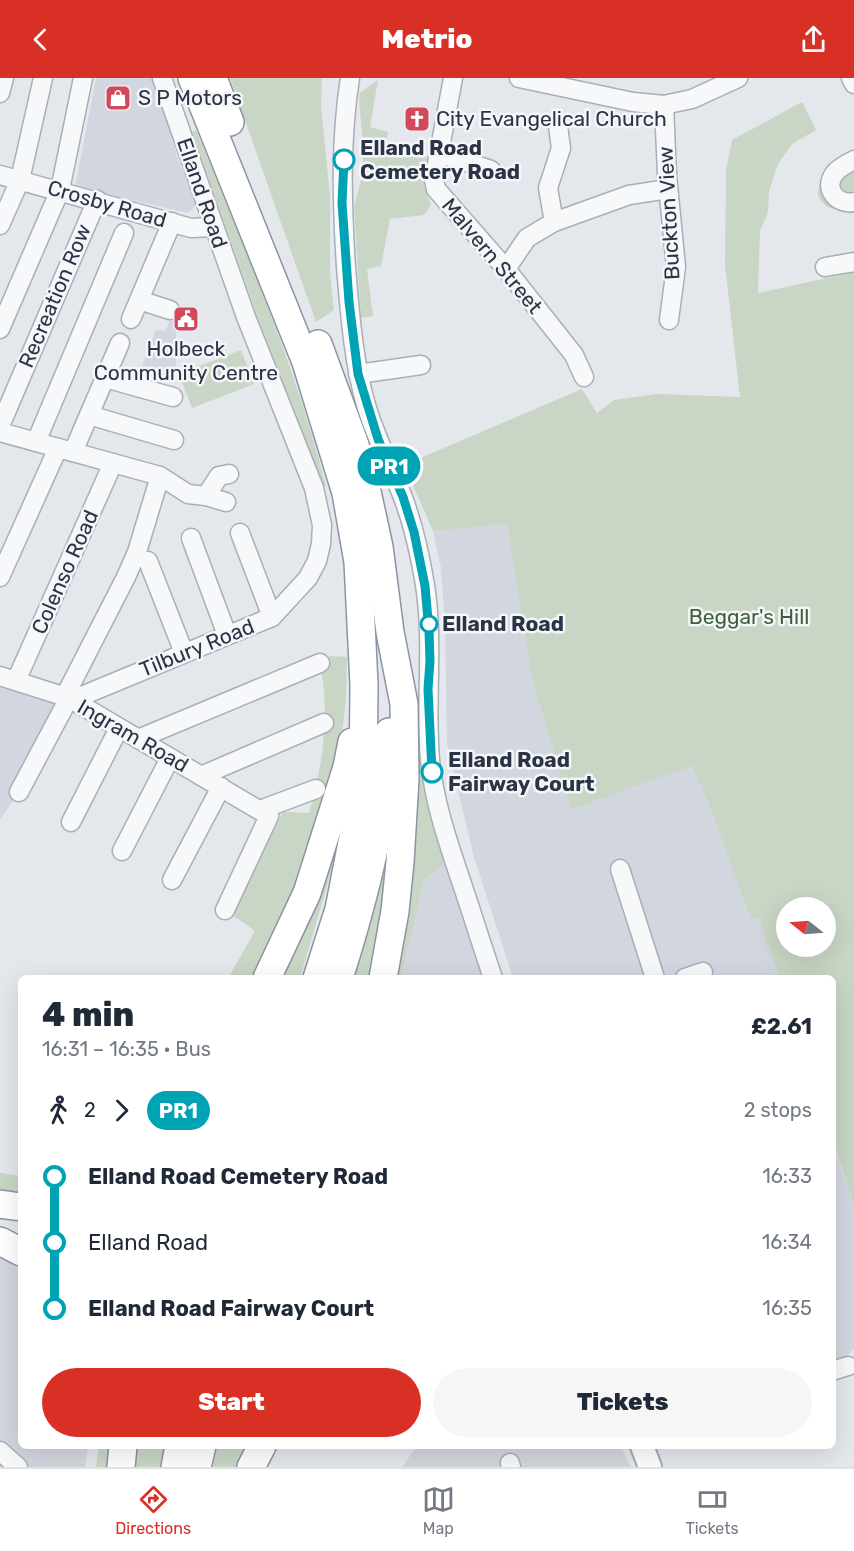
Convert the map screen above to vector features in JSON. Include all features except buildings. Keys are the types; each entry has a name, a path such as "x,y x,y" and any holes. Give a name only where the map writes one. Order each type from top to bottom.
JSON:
{"highway":[{"path":"192,78 306,362 346,493 358,562 363,628 365,726 363,786 339,909 317,975"},
{"path":"213,78 355,445 380,547 390,632 404,704 405,779 396,902 384,975"},
{"path":"268,975 307,893 347,767 356,717 363,628"},
{"path":"340,975 363,899 382,798 388,753 391,695 390,632"},
{"path":"0,1204 18,1207"},
{"path":"0,1228 18,1233"},
{"path":"0,1241 18,1250"},
{"path":"122,1467 123,1449"},
{"path":"175,1467 178,1449"},
{"path":"198,1467 201,1449"},
{"path":"251,1467 260,1449"}],"main road":[{"path":"643,1449 650,1467"}],"street":[{"path":"0,93 3,78"},
{"path":"0,225 20,180 43,78"},
{"path":"0,329 60,190 83,78"},
{"name":"Elland Road","path":"162,78 246,316 319,504 322,525 321,544 317,561 309,578"},
{"path":"350,78 346,104 342,203 349,302 358,374 378,439 403,497 418,552 425,586 429,631 430,760 437,801 492,975"},
{"name":"Malvern Street","path":"453,78 434,180 436,189 583,355 584,377"},
{"path":"526,78 633,102 664,105 692,99 738,78"},
{"path":"851,78 854,84"},
{"name":"Buckton View","path":"664,105 668,189 676,267 669,320"},
{"path":"554,222 548,188 561,148 558,126"},
{"path":"439,153 491,170"},
{"path":"854,160 834,173 830,184 831,191 839,201 854,202"},
{"name":"Crosby Road","path":"0,175 97,200 191,228 214,227"},
{"path":"506,269 527,238 554,222 629,195 668,189"},
{"name":"Recreation Row","path":"1,432 97,200"},
{"path":"130,319 172,222"},
{"path":"36,442 124,233"},
{"path":"825,267 854,262"},
{"path":"139,300 170,310"},
{"path":"0,577 66,450 89,416 120,343"},
{"path":"358,374 421,365"},
{"path":"105,378 174,397"},
{"path":"89,416 174,440"},
{"path":"1,432 166,481 188,494 226,502"},
{"name":"Colenso Road","path":"8,678 113,464"},
{"path":"206,496 219,477 230,474"},
{"path":"19,792 69,698 130,568 166,481"},
{"path":"240,533 272,617"},
{"path":"191,538 227,635"},
{"path":"148,561 184,653"},
{"name":"Tilbury Road","path":"69,698 272,617 309,578"},
{"path":"138,739 316,669"},
{"name":"Ingram Road","path":"8,678 69,698 260,810"},
{"path":"71,822 119,728"},
{"path":"201,776 315,733"},
{"path":"122,851 170,758"},
{"path":"172,880 221,788"},
{"path":"260,810 301,802 316,789"},
{"path":"225,909 269,816 260,810"},
{"path":"620,869 654,975"},
{"path":"694,975 703,972"},
{"path":"0,1451 18,1467"}],"shaded area":[{"path":"96,78 153,78 158,88 178,160 197,204 188,213 75,187"},
{"path":"170,321 176,322 176,379 141,369 156,330 165,331"},
{"path":"507,524 531,676 571,810 705,761 778,975 512,975 474,857 447,744 445,626 441,568 433,531"},
{"path":"0,676 69,698 19,792 0,820"},
{"path":"446,863 485,975 402,975 424,880"},
{"path":"836,1153 854,1206 854,1349 836,1364"},
{"path":"0,1251 18,1262 18,1449 88,1449 85,1467 0,1467"},
{"path":"415,1449 622,1449 631,1467 402,1467"}],"green space":[{"path":"230,78 322,78 321,106 330,196 330,272 334,310 316,322"},
{"path":"378,80 370,127 388,132 385,147 428,157 424,186 431,205 424,215 390,219 381,266 367,269 373,316 361,318 354,207 363,172 359,100 360,93"},
{"name":"Beggar's Hill","path":"802,102 816,130 792,144 778,164 769,191 768,212 760,231 758,293 854,272 854,1206 836,1150 836,975 778,975 758,917 751,919 708,801 692,766 571,810 531,676 507,524 433,531 404,465 582,389 597,413 614,400 657,394 740,397 725,265 726,170 732,140"},
{"path":"196,130 284,350 326,486 323,487 258,318 192,132"},
{"path":"854,162 854,201 837,209 827,207 819,196 821,182 832,173"},
{"path":"241,350 254,384 192,408 179,374"},
{"path":"330,656 347,657 345,710 339,751 322,818 298,884 255,975 230,975 255,931 231,914 283,812 309,813 324,739 323,681 320,663"},
{"path":"414,739 418,739 428,802 446,863 424,880 402,975 395,975 412,883"},
{"path":"396,802 374,975 355,975 381,885"},
{"path":"343,814 332,869 301,975 273,975"},
{"path":"0,1173 18,1176 18,1191 15,1193 0,1191"},
{"path":"99,1449 114,1449 113,1467 96,1467"},
{"path":"135,1449 163,1449 160,1467 134,1467"},
{"path":"216,1449 254,1449 245,1467 213,1467"}],"bus line":[{"name":"PR1","path":"344,160 342,203 349,302 358,374 378,439 403,497 414,532 425,586 429,631 428,689 432,772"}],"place":[{"name":"S P Motors","path":"118,98"},
{"name":"City Evangelical Church","path":"417,119"},
{"name":"Elland Road Cemetery Road","path":"344,160"},
{"name":"Holbeck Community Centre","path":"186,319"},
{"name":"Elland Road","path":"429,624"},
{"name":"Elland Road Fairway Court","path":"432,772"}]}
